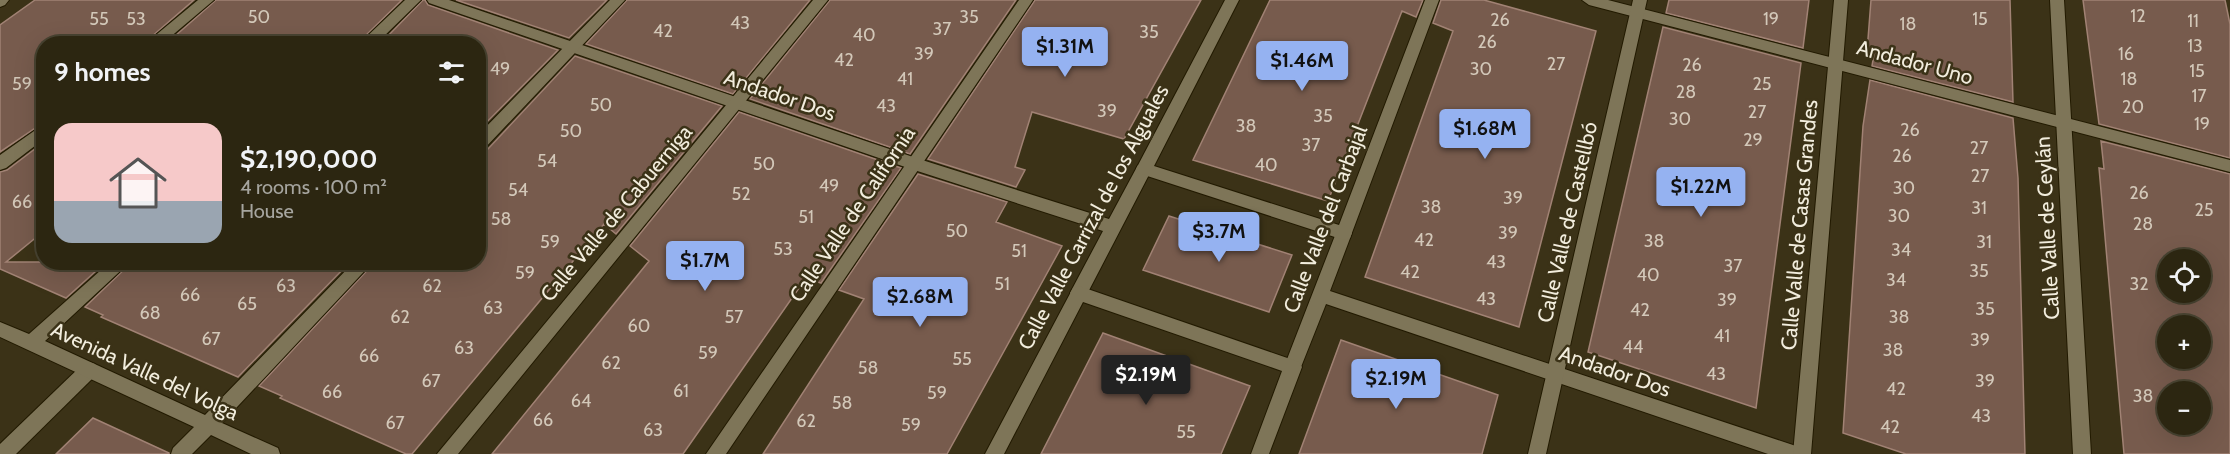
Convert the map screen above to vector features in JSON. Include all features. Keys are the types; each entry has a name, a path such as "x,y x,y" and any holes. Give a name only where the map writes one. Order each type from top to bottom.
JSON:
{"street":[{"path":"162,36 207,0"},
{"path":"375,36 414,0"},
{"name":"Andador Dos","path":"434,0 914,164 1113,227"},
{"path":"486,137 618,0"},
{"name":"Calle Valle de Cabuerniga","path":"446,454 821,0"},
{"name":"Calle Valle de California","path":"715,454 1026,0"},
{"name":"Calle Valle Carrizal de los Alguales","path":"994,454 1232,0"},
{"name":"Calle Valle del Carbajal","path":"1260,454 1432,0"},
{"name":"Andador Uno","path":"1589,0 1639,7 1836,63 2230,166"},
{"name":"Calle Valle de Casas Grandes","path":"1802,454 1841,0"},
{"name":"Calle Valle de Ceylán","path":"2057,0 2082,454"},
{"name":"Calle Valle de Castellbó","path":"1537,454 1639,7"},
{"path":"0,164 36,135"},
{"path":"1144,168 1344,233"},
{"path":"31,344 113,270"},
{"path":"180,454 357,270"},
{"path":"1079,293 1293,367"},
{"name":"Andador Dos","path":"1320,295 1793,454"},
{"name":"Avenida Valle del Volga","path":"0,329 271,454"},
{"path":"3,454 89,370"}],"building":[{"path":"35,0 194,0 152,36 36,36 36,127 0,152 0,25"},
{"path":"216,0 402,0 365,36 175,36"},
{"path":"425,0 428,5 558,50 486,123 486,36 388,36"},
{"path":"456,0 607,0 569,38"},
{"path":"627,0 810,0 733,94 586,44"},
{"path":"830,0 1016,0 910,154 750,99"},
{"path":"1035,0 1201,0 1124,139 1032,112 1015,167 1025,170 1016,187 928,159"},
{"path":"1270,0 1423,0 1416,17 1402,11 1328,201 1193,160"},
{"path":"1441,0 1484,0 1596,31 1519,327 1365,277 1453,31 1433,23"},
{"path":"1669,0 1809,0 1803,48 1666,13"},
{"path":"1871,0 2010,0 2013,102 1872,66 1874,54 1867,52"},
{"path":"2083,0 2225,0 2230,24 2230,158 2099,124"},
{"path":"1663,27 1801,63 1756,408 1588,352"},
{"path":"575,56 722,106 616,234 604,224 412,454 406,454 280,398 282,396 259,386 368,270 486,270 486,151"},
{"path":"1870,80 2013,118 2018,178 2025,454 1906,454 1843,433 1863,126"},
{"path":"739,112 901,168 821,283 806,278 683,454 492,454 649,261 630,246"},
{"path":"2101,141 2230,174 2230,454 2124,454 2099,168 2104,169"},
{"path":"36,148 36,238 6,262 36,262 36,270 97,270 66,298 0,269 0,172 7,170"},
{"path":"918,174 1007,202 996,222 1062,246 947,454 763,454 864,299 839,290"},
{"path":"1169,216 1292,255 1269,312 1143,270"},
{"path":"124,270 342,270 238,377 101,317 103,315 85,307"},
{"path":"1103,333 1250,386 1221,454 1041,454"},
{"path":"1341,340 1498,395 1482,454 1299,454"},
{"path":"93,418 169,453 169,454 56,454"}]}
